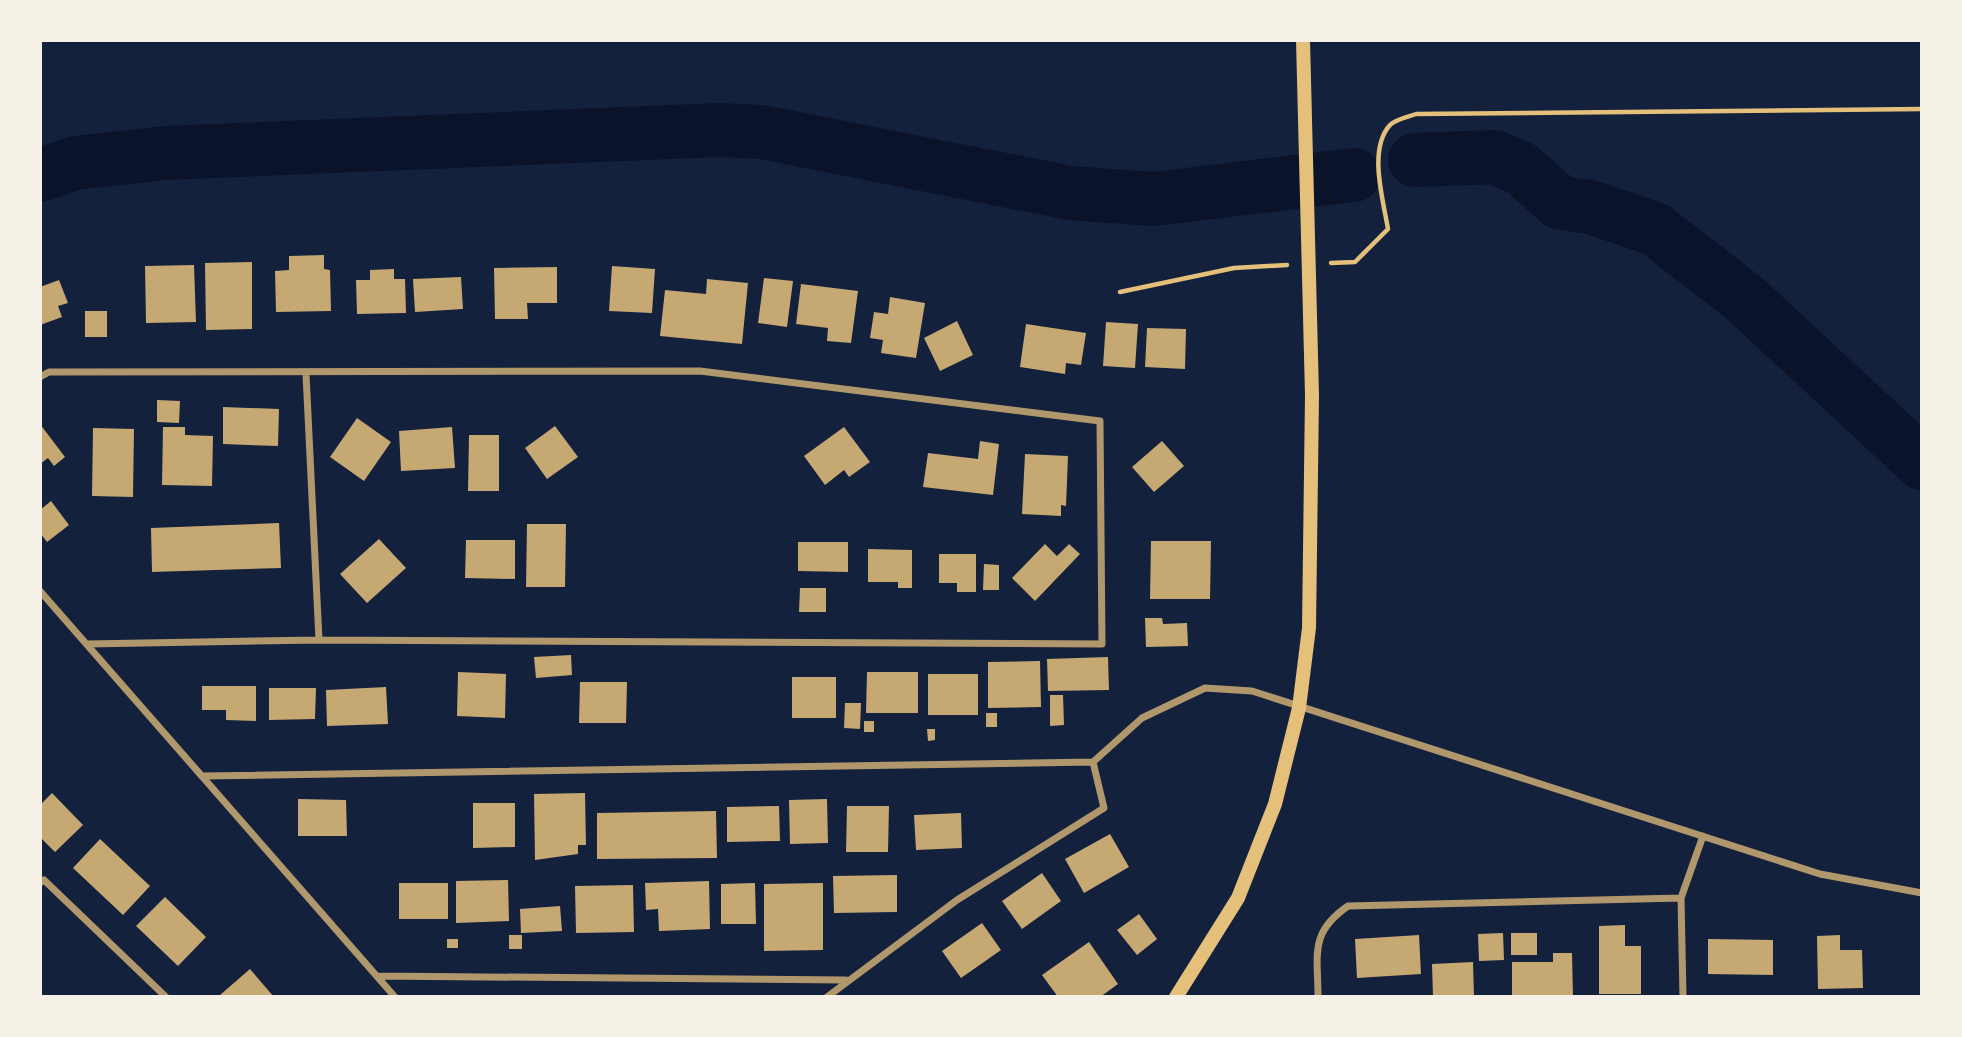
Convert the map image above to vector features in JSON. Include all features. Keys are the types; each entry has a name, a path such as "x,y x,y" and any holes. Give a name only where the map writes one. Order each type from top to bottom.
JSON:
{"main road":[{"path":"1176,997 1238,898 1275,804 1299,708 1309,628 1312,395 1303,40"}],"street":[{"path":"40,377 49,372 306,374 700,371 1100,421 1102,644 319,640 87,644"},
{"path":"306,374 319,640"},
{"path":"40,591 395,997"},
{"path":"204,776 1093,762 1142,718 1205,688 1252,691 1820,874 1922,893"},
{"path":"827,997 846,980 957,900 1104,808 1093,762"},
{"path":"1683,997 1681,898 1703,835"},
{"path":"40,883 44,880 166,997"},
{"path":"1318,997 1318,942 1328,919 1349,905 1681,898"},
{"path":"377,976 846,980"}],"path":[{"path":"1328,263 1355,262 1388,229 1382,191 1379,141 1392,122 1416,114 1922,109"},
{"path":"1120,292 1234,268 1301,265"}],"building":[{"path":"324,255 324,269 330,270 331,311 276,312 275,271 289,270 289,256"},
{"path":"252,262 252,329 206,330 205,263"},
{"path":"194,265 196,322 146,323 145,266"},
{"path":"612,266 655,269 652,313 609,311"},
{"path":"557,267 557,303 527,303 528,319 495,319 494,268"},
{"path":"394,269 394,279 405,279 406,313 357,314 356,280 370,280 370,270"},
{"path":"461,277 463,309 415,312 413,279"},
{"path":"764,278 793,281 787,327 758,323"},
{"path":"707,279 748,283 742,344 660,336 665,290 706,294"},
{"path":"59,280 68,303 58,306 62,317 40,325 40,287"},
{"path":"801,284 858,291 851,343 827,341 828,328 796,324"},
{"path":"890,297 925,303 916,358 881,353 883,340 870,338 874,312 888,314"},
{"path":"85,311 107,311 107,337 85,337"},
{"path":"957,321 973,355 940,371 924,338"},
{"path":"1106,322 1138,324 1135,368 1103,366"},
{"path":"1026,324 1086,333 1081,365 1066,363 1065,374 1020,367"},
{"path":"1147,328 1186,329 1185,369 1145,367"},
{"path":"157,400 180,401 179,423 157,422"},
{"path":"223,407 279,409 278,446 223,444"},
{"path":"357,418 391,442 364,481 330,457"},
{"path":"40,424 65,457 54,466 48,458 40,464"},
{"path":"555,426 578,457 547,479 525,448"},
{"path":"163,427 185,427 185,435 213,436 212,486 162,485"},
{"path":"452,427 455,468 401,471 399,431"},
{"path":"844,427 870,462 849,477 844,470 825,485 804,456"},
{"path":"93,428 134,429 133,497 92,496"},
{"path":"469,435 499,435 499,491 468,491"},
{"path":"980,441 999,444 993,495 923,487 928,453 978,459"},
{"path":"1162,441 1184,466 1154,492 1132,467"},
{"path":"1025,454 1068,456 1066,506 1061,505 1061,516 1022,514"},
{"path":"51,501 69,525 47,542 40,533 40,510"},
{"path":"279,523 281,568 152,572 151,528"},
{"path":"527,524 566,524 565,587 526,587"},
{"path":"379,539 406,568 367,603 340,574"},
{"path":"466,540 515,540 515,579 465,578"},
{"path":"1151,541 1211,541 1210,599 1150,599"},
{"path":"798,542 848,542 848,572 798,571"},
{"path":"1045,544 1057,556 1069,544 1080,554 1035,601 1012,578"},
{"path":"868,549 912,550 912,588 898,588 898,582 868,582"},
{"path":"939,554 976,554 976,592 957,592 957,583 939,583"},
{"path":"984,564 999,565 999,590 983,590"},
{"path":"800,588 826,588 826,612 799,612"},
{"path":"1145,618 1162,618 1163,624 1187,623 1188,646 1146,647"},
{"path":"571,655 572,675 536,678 534,657"},
{"path":"1108,657 1109,690 1048,691 1047,659"},
{"path":"1040,661 1041,707 988,708 988,662"},
{"path":"458,672 506,674 505,718 457,716"},
{"path":"867,672 918,672 918,713 866,713"},
{"path":"928,674 978,674 978,715 928,715"},
{"path":"792,677 836,677 836,718 792,718"},
{"path":"580,682 627,682 626,723 579,723"},
{"path":"202,686 256,686 256,721 226,720 226,710 202,710"},
{"path":"386,687 388,724 327,726 326,690"},
{"path":"269,688 316,688 315,719 269,720"},
{"path":"1050,695 1063,695 1064,725 1050,726"},
{"path":"845,703 861,703 860,729 844,728"},
{"path":"986,713 997,713 997,727 986,727"},
{"path":"864,721 874,721 874,732 864,732"},
{"path":"927,729 935,729 935,740 928,741"},
{"path":"52,793 83,825 55,852 40,837 40,805"},
{"path":"585,793 586,845 578,845 578,854 535,860 534,794"},
{"path":"298,799 346,800 347,836 298,836"},
{"path":"827,799 828,843 790,844 789,800"},
{"path":"473,803 515,803 515,847 473,848"},
{"path":"779,806 780,841 727,842 727,807"},
{"path":"847,806 889,806 888,852 846,852"},
{"path":"716,811 717,858 597,859 597,813"},
{"path":"961,813 962,848 916,850 914,815"},
{"path":"1110,834 1129,867 1084,893 1065,859"},
{"path":"100,839 150,886 123,915 73,868"},
{"path":"1042,873 1061,901 1022,929 1002,901"},
{"path":"897,875 897,912 834,913 833,876"},
{"path":"508,880 509,921 456,923 456,881"},
{"path":"709,881 710,929 659,931 658,909 646,910 645,883"},
{"path":"399,883 448,883 448,919 399,919"},
{"path":"755,883 756,924 721,924 721,884"},
{"path":"823,883 823,950 764,951 764,884"},
{"path":"633,885 634,932 576,933 575,886"},
{"path":"165,897 206,937 178,966 136,926"},
{"path":"560,906 562,931 521,933 520,909"},
{"path":"1139,914 1157,939 1137,955 1117,930"},
{"path":"982,923 1001,950 961,978 942,951"},
{"path":"1625,925 1625,946 1641,946 1641,994 1599,994 1599,926"},
{"path":"1503,933 1504,960 1479,961 1478,934"},
{"path":"1511,933 1537,933 1537,955 1511,955"},
{"path":"509,935 522,935 522,949 509,949"},
{"path":"1419,935 1421,974 1357,978 1355,939"},
{"path":"1840,935 1840,950 1862,950 1863,988 1818,989 1817,936"},
{"path":"447,939 458,939 458,948 447,948"},
{"path":"1708,939 1773,940 1773,975 1708,974"},
{"path":"1089,942 1118,984 1100,997 1058,997 1042,975"},
{"path":"1553,953 1572,953 1573,997 1512,997 1512,962 1553,962"},
{"path":"1473,962 1474,997 1433,997 1432,964"},
{"path":"250,969 274,997 220,995"}],"waterway":[{"path":"40,175 75,163 165,153 719,130 762,132 1070,193 1153,199 1354,175"},
{"path":"1415,160 1495,157 1522,169 1560,203 1590,207 1655,229 1744,298 1922,463"}]}
